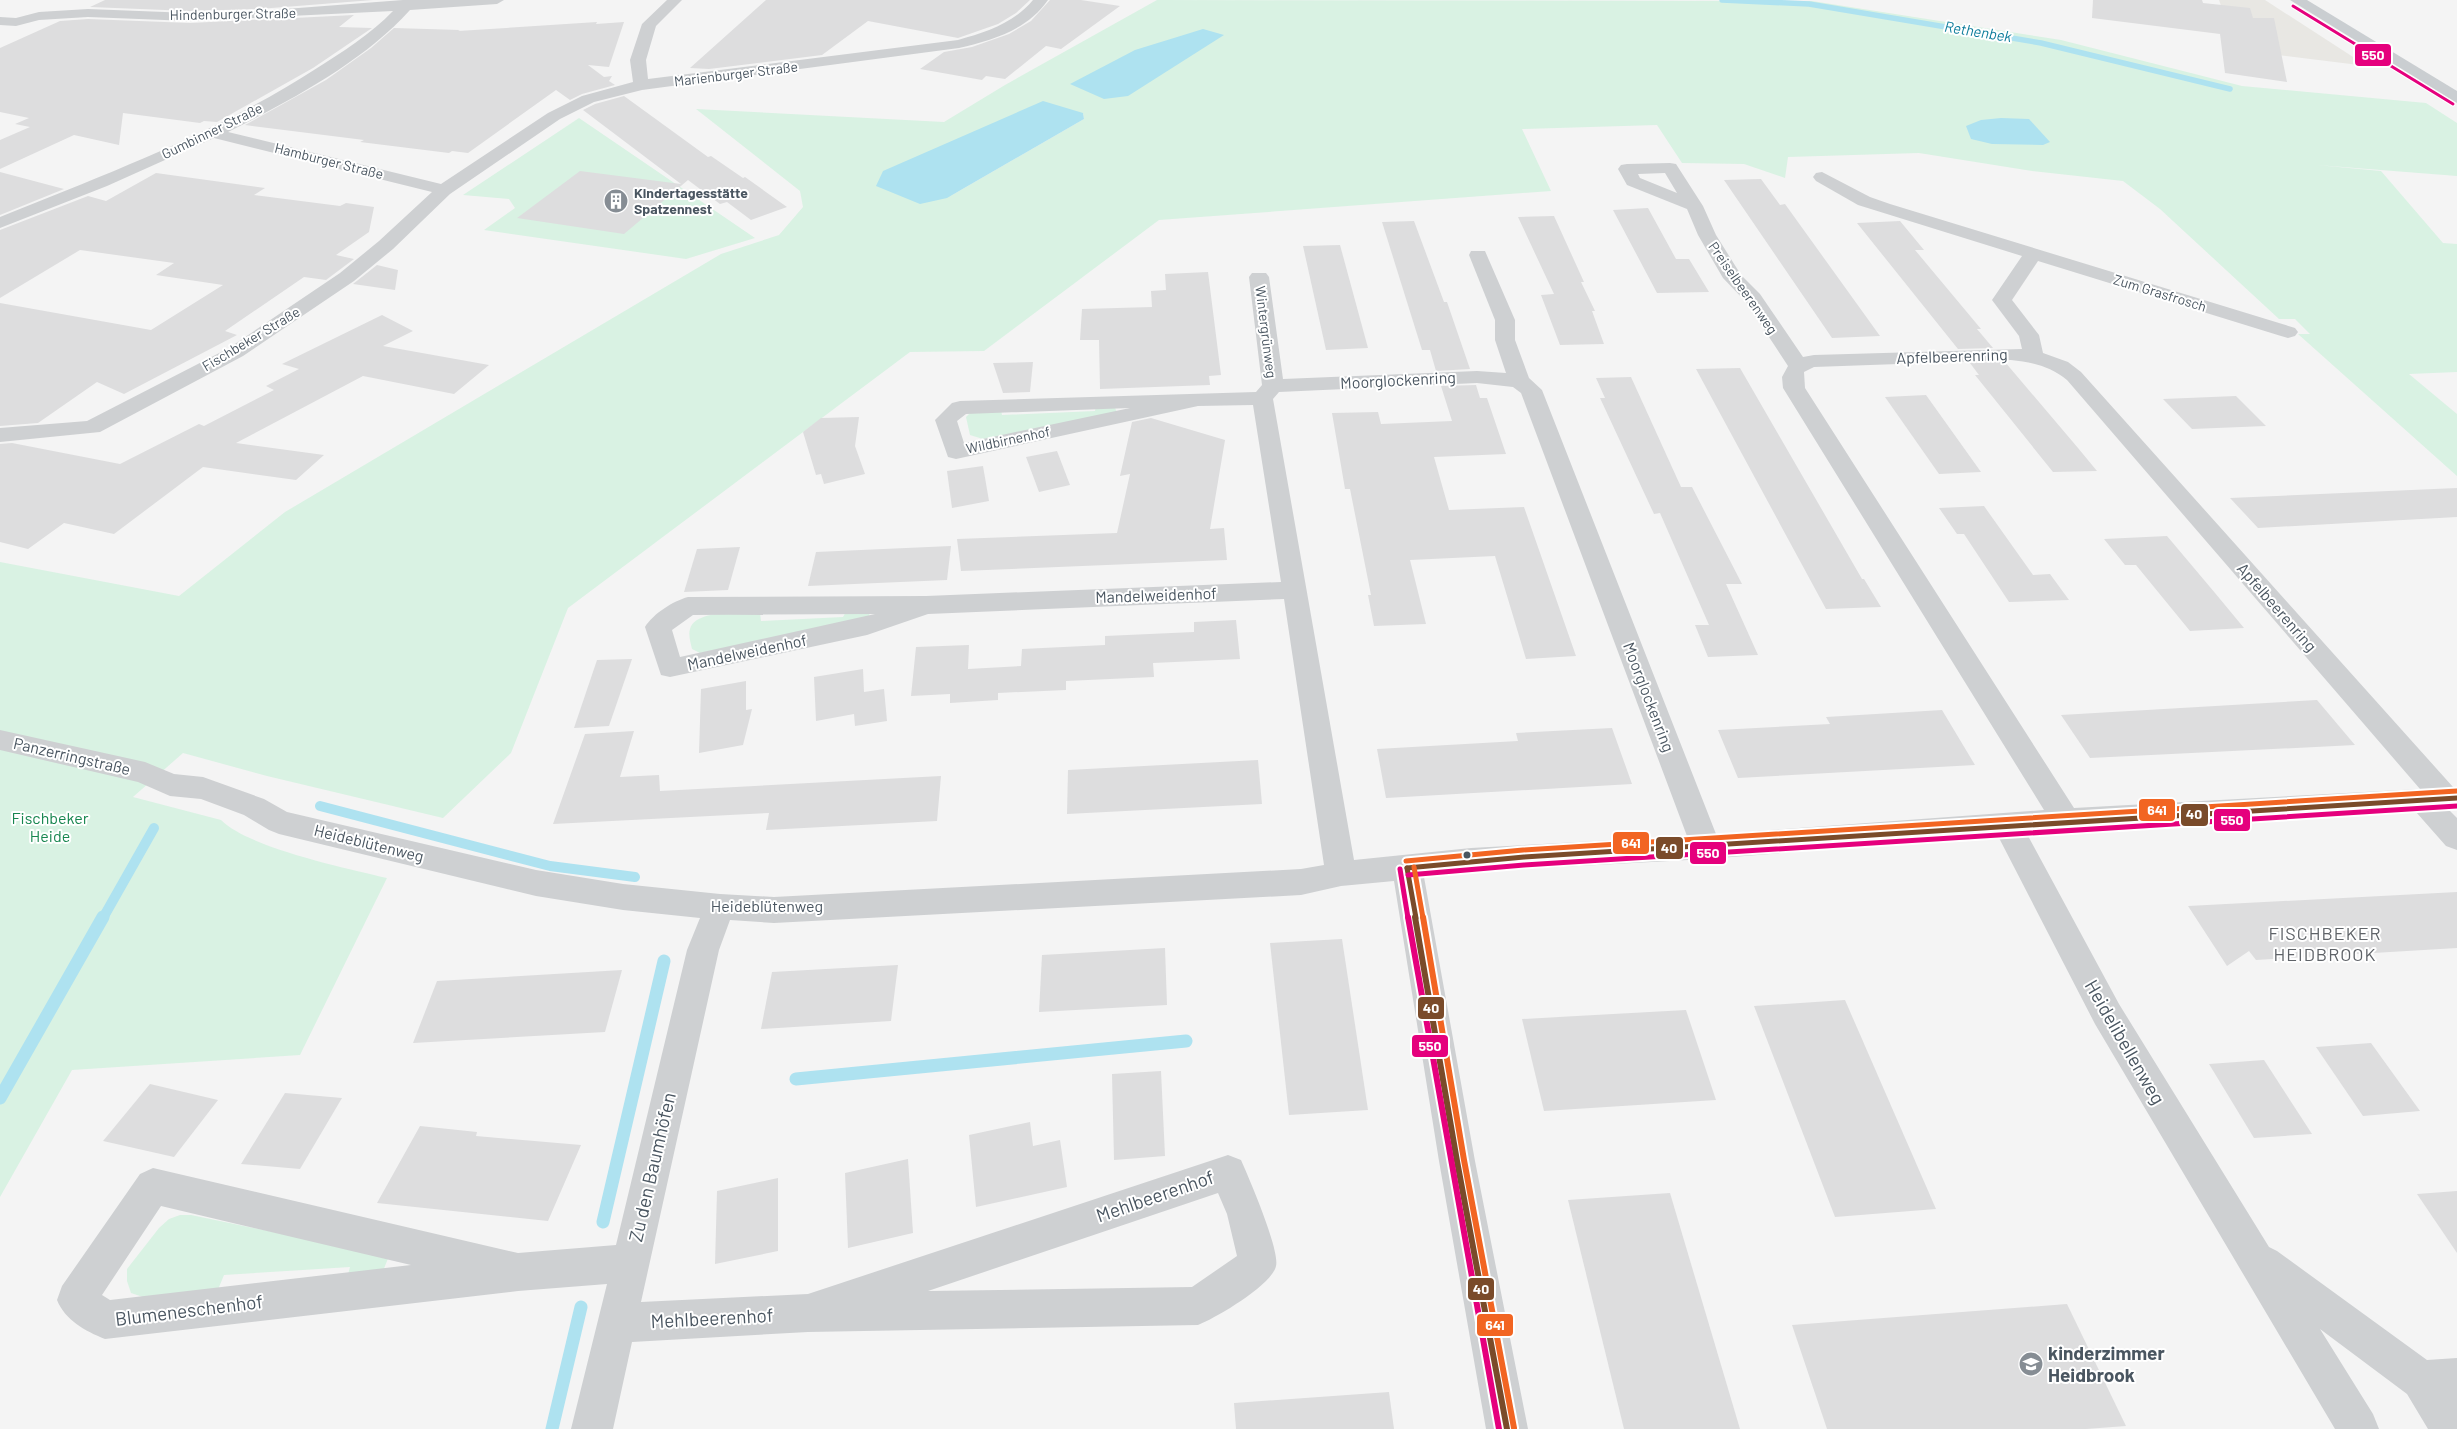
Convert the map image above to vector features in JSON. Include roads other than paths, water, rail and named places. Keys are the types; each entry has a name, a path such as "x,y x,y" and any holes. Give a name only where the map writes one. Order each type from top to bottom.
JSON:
{"main road":[{"path":"2297,0 2457,98"}],"street":[{"name":"Hindenburger Straße","path":"0,21 16,22 65,13 190,17 365,10 409,3 497,0"},
{"path":"641,85 638,60 649,24 675,0"},
{"name":"Marienburger Straße","path":"444,190 554,116 588,100 641,85 959,44 1000,32 1023,19 1041,0"},
{"name":"Gumbinner Straße","path":"0,223 213,133 303,84 349,54 389,23 409,3"},
{"path":"0,31 16,22"},
{"name":"Hamburger Straße","path":"213,133 444,190"},
{"name":"Zum Grasfrosch","path":"1822,177 1864,201 1884,208 2288,332"},
{"name":"Fischbeker Straße","path":"0,435 92,427 236,352 347,277 386,245 444,190"},
{"name":"Preiselbeerenweg","path":"1694,206 1707,235 1733,278 1753,298 1798,366"},
{"path":"2033,254 2002,300 2028,335 2034,357"},
{"path":"1478,255 1505,320 1505,340 1519,381"},
{"name":"Wintergrünweg","path":"1259,277 1267,392"},
{"name":"Apfelbeerenring","path":"1798,366 1814,361 2011,354 2034,357 2060,366 2074,376 2442,799 2457,838"},
{"path":"1798,366 1793,372 1794,388 2066,820"},
{"name":"Moorglockenring","path":"1267,392 1477,377 1519,381 1531,390 1706,846"},
{"path":"1267,392 1266,413 1341,874"},
{"name":"Wildbirnenhof","path":"1195,400 956,452 946,420 960,408 1195,400 1267,392"},
{"name":"Mandelweidenhof","path":"926,605 867,626 670,668 658,627 688,606 926,605 1295,590"},
{"name":"Panzerringstraße","path":"0,740 145,773"},
{"name":"Heideblütenweg","path":"145,773 170,785 202,788 254,807 279,822 322,830 487,872 579,890 720,907 774,910 1301,882 1341,874 1471,860 1706,846 2066,820 2442,799"},
{"name":"Heidelibellenweg","path":"2006,824 2107,1014 2358,1429"},
{"path":"1408,868 1458,1170 1507,1429"},
{"name":"Zu den Baumhöfen","path":"592,1429 703,950 720,907"},
{"name":"Mehlbeerenhof","path":"616,1323 808,1313 1198,1306 1258,1264 1244,1214 1228,1172 808,1313"},
{"name":"Blumeneschenhof","path":"518,1272 153,1186 76,1300 105,1320 518,1272 629,1263"},
{"name":"Heidelibellenweg","path":"2253,1255 2439,1379 2451,1429"}],"water":[{"path":"1203,29 1224,35 1128,96 1104,99 1070,84 1135,50"},
{"path":"1043,101 1083,113 1084,119 947,198 920,204 876,186 883,171"},
{"path":"2001,118 2029,119 2050,142 2043,145 1992,144 1971,139 1966,126 1981,120"}],"waterway":[{"name":"Rethenbek","path":"1722,0 1809,4 2041,43 2230,89"},
{"path":"320,806 550,866 635,877"},
{"path":"103,918 154,828"},
{"path":"0,1098 103,917"},
{"path":"603,1222 664,961"},
{"path":"796,1079 1186,1041"},
{"path":"552,1429 581,1307"}],"place":[{"name":"Kindertagesstätte Spatzennest","path":"616,201"},
{"name":"kinderzimmer Heidbrook","path":"2031,1364"}],"district":[{"name":"FISCHBEKER HEIDBROOK","path":"2325,944"}],"park label":[{"name":"Fischbeker Heide","path":"50,827"}]}
